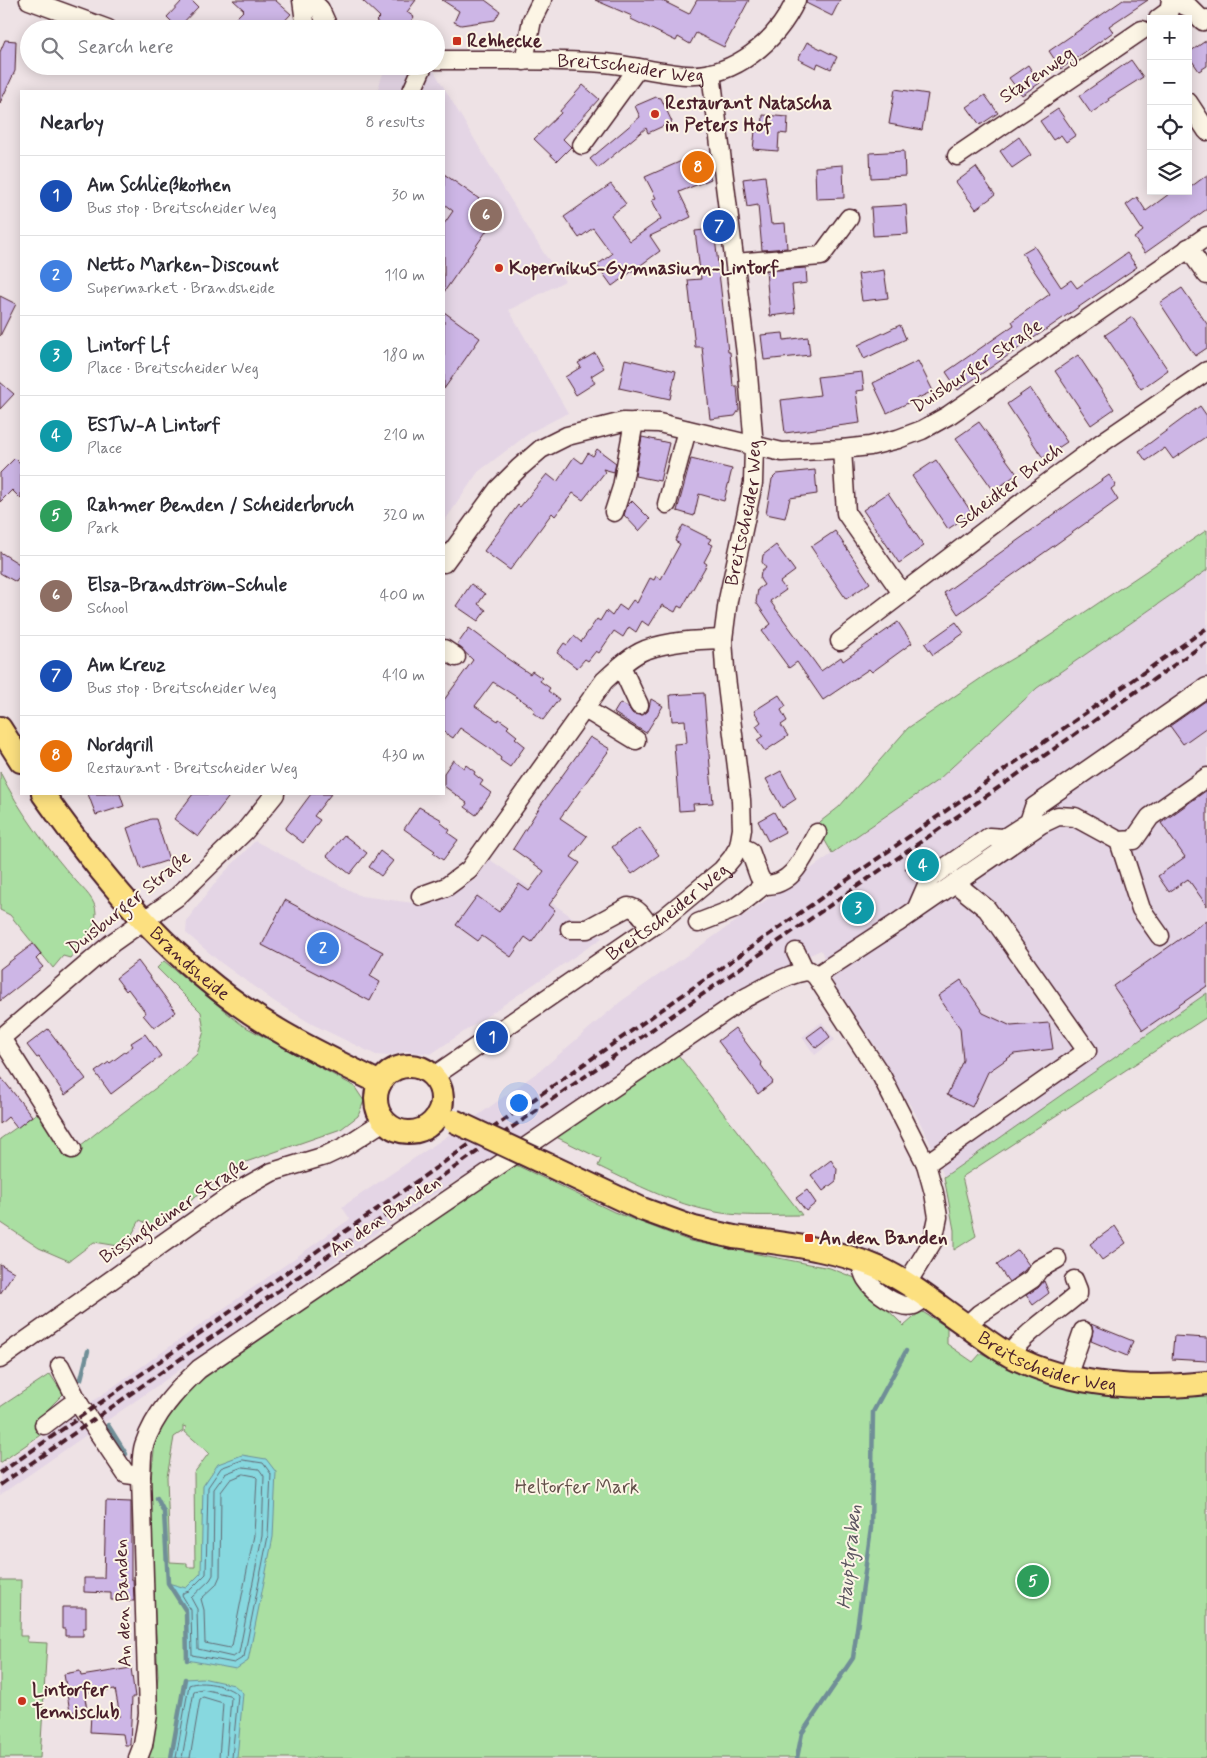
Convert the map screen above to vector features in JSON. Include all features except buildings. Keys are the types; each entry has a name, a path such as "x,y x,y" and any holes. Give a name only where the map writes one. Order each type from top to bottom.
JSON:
{"main road":[{"path":"0,728 20,759"},
{"name":"Brandsheide","path":"45,795 111,884 142,920 175,952 215,986 282,1033 380,1083"},
{"path":"404,1066 415,1066 425,1069 434,1076 442,1094 446,1118 420,1131 407,1133 394,1129 384,1121 376,1103 380,1083 386,1075 404,1066"},
{"name":"Breitscheider Weg","path":"446,1118 642,1209 694,1228 734,1237 809,1248 860,1261 879,1268 927,1296 966,1326 1009,1355 1032,1366 1067,1377 1139,1387 1170,1387 1207,1383"}],"street":[{"path":"29,0 83,20"},
{"path":"302,0 305,20"},
{"path":"311,0 320,9 325,20"},
{"path":"524,61 532,20 542,0"},
{"path":"711,73 732,66 751,55 771,38 791,11 796,0"},
{"path":"1164,15 1169,11 1171,0 1190,8 1203,21 1207,19"},
{"name":"Starenweg","path":"957,156 1147,33"},
{"name":"Breitscheider Weg","path":"434,1076 664,918 722,870 739,846 742,828 741,800 723,639 728,600 753,483 754,447 747,362 711,73 687,75 604,63 445,60"},
{"path":"582,145 638,68"},
{"path":"412,90 419,75"},
{"path":"1190,105 1207,131"},
{"path":"735,263 821,256 850,218"},
{"name":"Duisburger Straße","path":"445,562 498,490 519,468 541,449 567,436 623,422 634,422 659,424 782,452 842,450 898,439 922,430 949,415 1207,236"},
{"path":"1188,248 1207,275"},
{"name":"Scheidter Bruch","path":"840,641 1100,444 1207,371"},
{"path":"614,512 622,487 634,422"},
{"path":"667,504 687,430"},
{"path":"842,450 846,513 902,593"},
{"path":"420,896 446,887 469,870 604,681 621,666 643,650 678,641 723,639"},
{"path":"621,666 639,705"},
{"path":"915,911 930,878 989,837 1004,838 1029,822 1034,807 1207,688"},
{"path":"585,709 636,740"},
{"path":"1160,936 1141,909 1119,841 1134,840 1150,817 1207,777"},
{"name":"Duisburger Straße","path":"72,1149 0,1038 87,963 142,920 177,897 245,831 274,795"},
{"name":"An den Banden","path":"138,1758 143,1745 148,1714 141,1476 144,1446 160,1410 176,1391 199,1369 745,998 791,976 810,974 915,911 1041,824 1058,816 1075,816 1119,841"},
{"path":"698,923 734,909 764,885 774,885 792,875 817,833"},
{"path":"739,846 750,852 764,885"},
{"path":"926,1164 1087,1051 987,909 955,883"},
{"path":"570,929 587,929 628,907 638,911 650,927"},
{"path":"796,952 882,1077 926,1164 938,1217 933,1241 907,1283"},
{"name":"Bissingheimer Straße","path":"0,1359 231,1195 272,1172 325,1156 344,1147 384,1121"},
{"path":"966,1326 979,1314 1032,1279 1039,1268 1057,1259"},
{"path":"860,1261 866,1279 877,1291 887,1298 901,1305 913,1305 927,1296"},
{"path":"1009,1355 1031,1332 1078,1294 1074,1280"},
{"path":"1067,1377 1084,1331"},
{"path":"60,1366 79,1404 126,1474 141,1476"},
{"path":"44,1425 69,1406 79,1404"}],"shaded area":[{"name":"Kopernikus-Gymnasium-Lintorf","path":"383,75 436,75 545,255 565,281 509,310 568,413 531,432 478,472 445,521 445,90 377,90"},
{"path":"1207,570 1207,993 944,1177 934,1150 914,1111 889,1074 878,1050 835,988 821,950 755,980 529,1135 408,1211 0,1495 0,1467 350,1219 342,1207 480,1114 542,1069 620,1002 938,780 1037,688"},
{"path":"255,841 361,896 421,904 450,895 476,879 489,859 602,938 431,1054 406,1051 387,1056 376,1055 312,1024 275,1002 220,962 186,933 187,920 219,878"},
{"path":"822,1022 835,1040 815,1055 802,1037"}],"green space":[{"path":"1207,530 1207,570 1037,688 938,780 832,853 816,825 839,807 908,728"},
{"path":"0,772 34,829 94,904 95,919 87,937 70,958 63,956 53,968 10,915 0,910"},
{"path":"164,961 242,1025 354,1086 364,1101 358,1116 341,1129 246,1162 152,1226 140,1220 125,1247 94,1242 69,1261 39,1248 0,1222 0,1139 40,1111 66,1157 177,1072 197,1054 204,1031 201,1012 157,968"},
{"path":"1207,993 1207,1017 962,1177 976,1236 954,1250 954,1230 944,1177"},
{"path":"676,1052 802,1215 740,1215 721,1213 685,1204 667,1198 598,1166 601,1159 552,1135"},
{"name":"Heltorfer Mark","path":"514,1164 614,1212 690,1241 830,1268 855,1278 904,1326 921,1311 947,1327 947,1344 973,1362 981,1353 1019,1372 1132,1389 1142,1398 1207,1391 1207,1758 145,1758 152,1738 158,1676 149,1497 155,1442 165,1422 196,1384 340,1282","holes":["183,1426 186,1427 185,1432 209,1453 194,1473 195,1567 187,1567 187,1563 170,1562 167,1477 174,1437 183,1431"]},
{"path":"50,1374 63,1394 39,1418 46,1431 0,1463 0,1407"},
{"name":"Lintorfer Tennisclub","path":"0,1580 21,1580 20,1636 27,1636 27,1642 47,1643 40,1758 0,1758"}],"water":[{"path":"242,1455 266,1459 276,1472 273,1537 248,1661 236,1669 187,1660 186,1611 168,1583 186,1588 201,1573 203,1486 218,1464"},
{"path":"202,1678 234,1685 243,1693 237,1758 171,1758 185,1679"}],"waterway":[{"path":"81,1379 88,1351"},
{"name":"Hauptgraben","path":"797,1758 802,1733 853,1658 871,1528 873,1412 906,1351"},
{"path":"108,1425 126,1454"},
{"path":"157,1498 164,1512 168,1583 186,1611 187,1660"},
{"path":"171,1758 185,1679"}],"railway":[{"path":"0,1473 1207,628"},
{"path":"0,1485 1207,642"}],"place":[{"name":"Rehhecke","path":"457,41"},
{"name":"Restaurant Natascha in Peters Hof","path":"655,114"},
{"name":"Nordgrill","path":"698,167"},
{"name":"Elsa-Brandström-Schule","path":"486,215"},
{"name":"Am Kreuz","path":"719,226"},
{"name":"Kopernikus-Gymnasium-Lintorf","path":"499,268"},
{"name":"ESTW-A Lintorf","path":"923,865"},
{"name":"Lintorf Lf","path":"858,908"},
{"name":"Netto Marken-Discount","path":"323,948"},
{"name":"Am Schließkothen","path":"492,1037"},
{"name":"An den Banden","path":"809,1238"},
{"name":"Rahmer Benden / Scheiderbruch","path":"1033,1581"},
{"name":"Lintorfer Tennisclub","path":"22,1701"}]}
